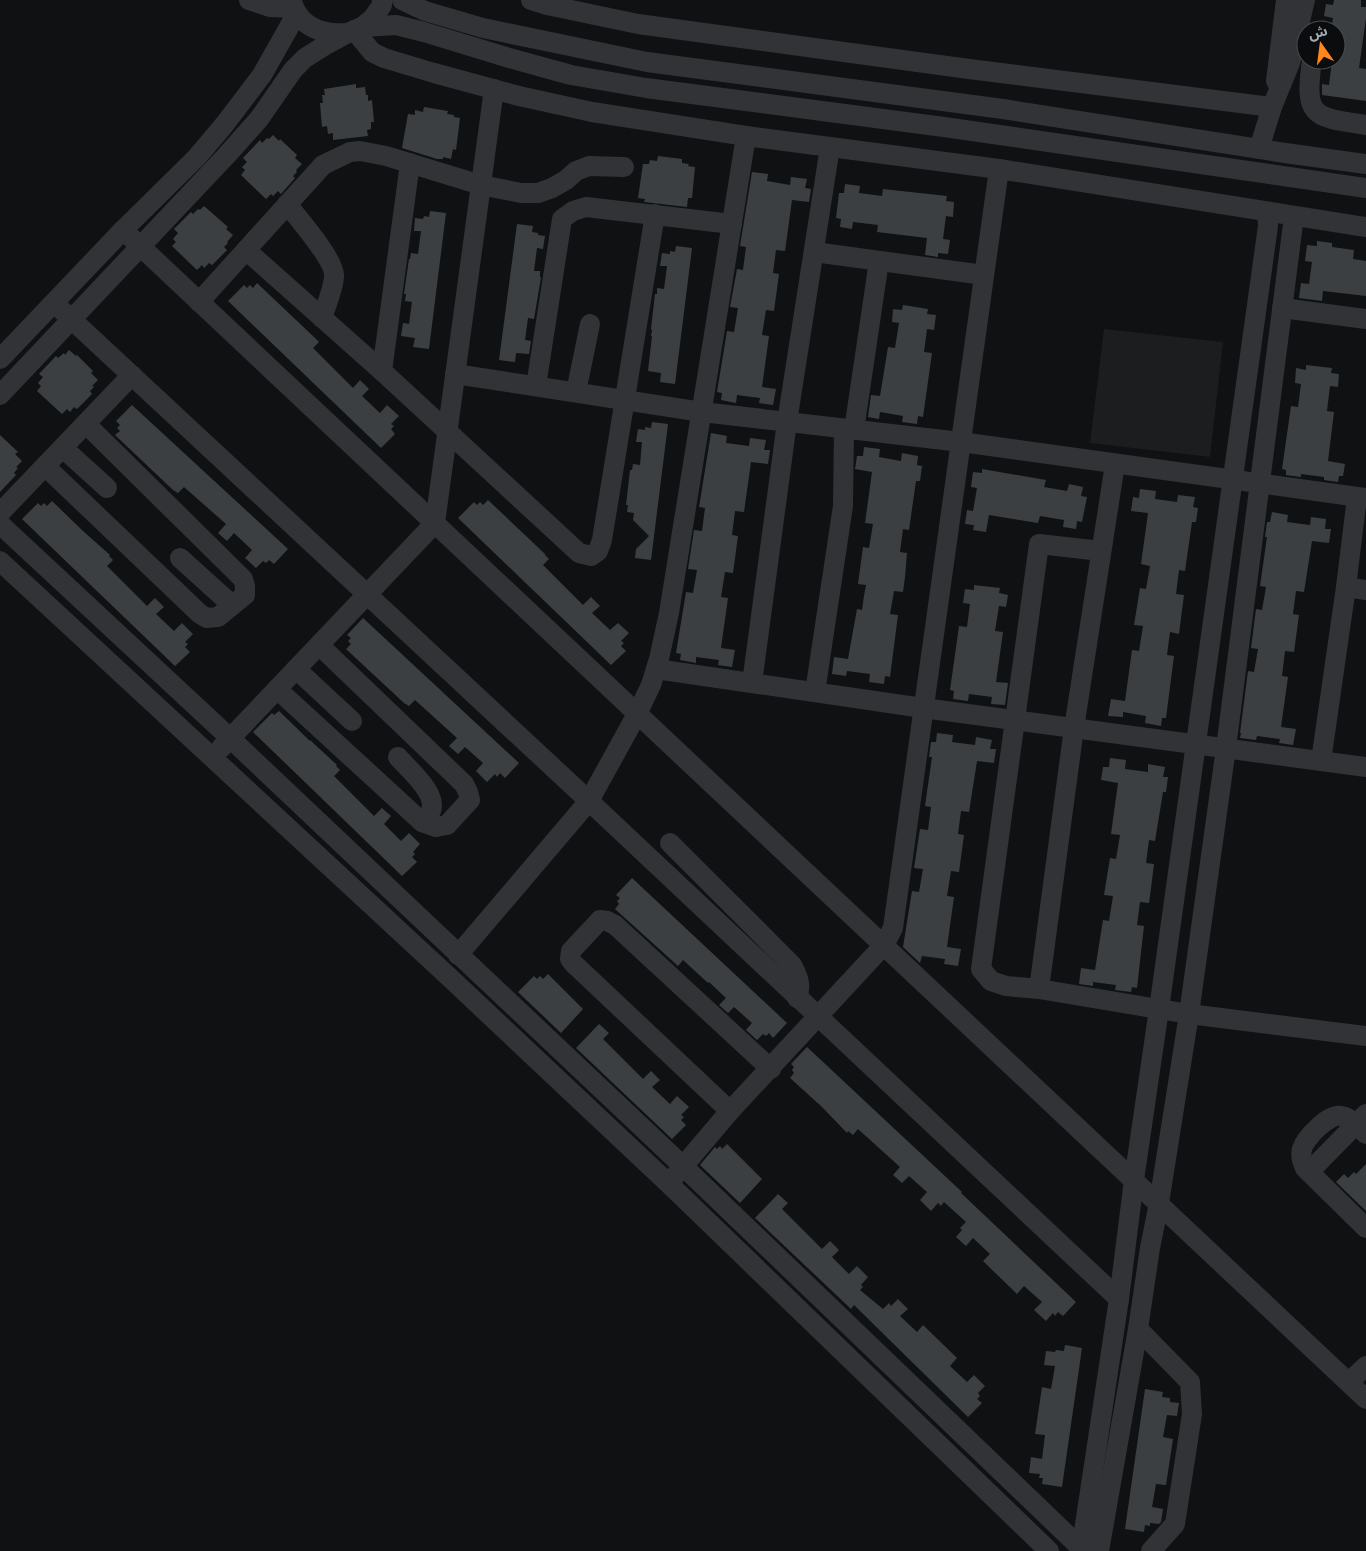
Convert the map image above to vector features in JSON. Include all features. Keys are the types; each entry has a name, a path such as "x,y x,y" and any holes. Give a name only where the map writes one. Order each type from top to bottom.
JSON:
{"street":[{"path":"249,0 270,8 294,7"},
{"path":"0,395 226,156 252,126 293,70 305,58 374,18 382,5 382,0"},
{"path":"402,0 425,10 483,28 647,62 1003,109 1366,164"},
{"path":"530,0 638,24 969,70 1272,107"},
{"path":"1272,107 1286,0"},
{"path":"1304,20 1306,0"},
{"path":"294,7 304,21 318,30 333,34 396,25 571,75 646,88 944,127 1366,188"},
{"path":"0,359 122,230 197,157 224,125 262,75 294,7"},
{"path":"355,30 372,52 384,58 494,89 592,112 746,136 999,169 1366,227"},
{"path":"1259,149 1272,107 1296,47"},
{"path":"1311,70 1309,97 1315,111 1328,119 1366,124"},
{"path":"212,757 435,523 494,89"},
{"path":"458,955 589,801 638,714 651,684 669,613 746,136"},
{"path":"752,683 787,422 830,147"},
{"path":"199,302 323,165 350,152 386,156 481,185 521,193 538,193 552,188 566,180 576,171 589,166 624,167"},
{"path":"382,371 410,163"},
{"path":"669,1184 730,1111 884,945 892,928 999,169"},
{"path":"287,204 310,232 333,266 334,276 322,318"},
{"path":"536,386 562,219 573,211 586,207 732,224"},
{"path":"1087,1550 1134,1180 1160,1009 1268,226 1267,212"},
{"path":"246,250 447,430 579,554 591,556 598,551 602,540 655,214"},
{"path":"1087,1550 1138,1329 1189,1014 1226,748 1294,216"},
{"path":"122,230 1366,1399"},
{"path":"814,252 984,276"},
{"path":"815,692 843,506 849,429 879,261"},
{"path":"54,303 589,801 1119,1299"},
{"path":"1282,308 1366,319"},
{"path":"576,392 590,324"},
{"path":"455,374 702,412 961,442 1233,481 1361,497 1321,761"},
{"path":"0,513 132,376"},
{"path":"45,466 200,614 207,618 218,617 244,595 245,586 243,579 86,424"},
{"path":"63,448 107,488"},
{"path":"1039,990 1074,728 1114,464"},
{"path":"0,524 230,738 1087,1550"},
{"path":"1101,551 1039,544 981,969 991,981 1006,986 1189,1014 1366,1036"},
{"path":"180,558 232,606"},
{"path":"0,561 669,1184 1049,1551"},
{"path":"1346,587 1366,590"},
{"path":"277,689 422,822 436,827 447,825 470,800 464,784 319,645"},
{"path":"296,669 352,721"},
{"path":"656,669 923,708 1366,768"},
{"path":"398,757 429,792 432,803 430,812 422,822"},
{"path":"670,843 792,966 798,975 799,992 797,998"},
{"path":"730,1111 574,964 570,959 570,950 600,920 615,925 771,1069"},
{"path":"1363,1124 1309,1172 1366,1228"},
{"path":"1138,1329 1190,1382 1191,1390 1192,1414 1175,1524 1151,1551"},
{"path":"1349,1382 1366,1366"}],"shaded area":[{"path":"1104,329 1223,342 1210,457 1090,443"}],"building":[{"path":"1334,0 1361,0 1361,7 1366,7 1359,68 1366,69 1366,101 1322,95 1322,84 1329,85 1331,70 1346,70 1346,20 1333,20 1333,18 1324,16 1326,4 1333,5"},
{"path":"356,84 356,88 365,87 368,101 372,100 374,122 371,122 371,129 367,130 368,136 333,140 333,133 328,134 327,126 322,127 320,103 323,103 322,95 325,95 324,89"},
{"path":"424,107 448,111 447,114 460,118 456,150 453,149 451,159 443,157 443,159 437,159 402,148 408,114 415,115 415,110 423,112"},
{"path":"273,135 297,155 295,158 302,164 293,176 295,178 281,194 278,191 266,199 241,175 245,170 242,167 247,162 243,158 260,140 262,143"},
{"path":"658,156 682,159 682,163 695,167 692,198 688,198 687,207 644,202 645,199 638,198 643,164 649,164 650,160 657,161"},
{"path":"752,172 768,174 767,181 790,185 791,177 807,179 805,188 811,189 809,202 792,200 785,251 776,250 773,273 779,274 774,311 766,310 762,335 769,336 762,387 776,389 773,405 759,403 760,398 737,395 736,403 721,400 722,393 717,392 727,331 734,332 738,308 730,307 737,269 743,270 746,247 740,246"},
{"path":"845,184 860,186 859,193 882,196 883,189 947,196 946,201 954,202 953,217 946,216 943,239 950,240 948,254 938,253 938,257 925,255 927,238 877,232 878,225 853,222 852,229 840,227 841,219 836,218 839,193 844,193"},
{"path":"204,206 228,227 226,229 233,235 224,247 227,250 212,265 209,263 204,268 202,265 197,270 172,246 176,242 173,239 178,233 174,229 191,212 193,214"},
{"path":"430,211 446,213 429,349 413,347 415,338 401,336 403,323 409,324 412,302 405,301 406,294 404,294 409,259 411,253 418,254 421,231 414,231 415,218 423,219 424,216 429,217"},
{"path":"517,224 533,226 532,232 545,236 543,249 537,248 534,271 540,271 541,277 534,319 528,318 525,340 531,341 529,354 516,353 515,362 499,360"},
{"path":"1317,241 1332,243 1332,247 1354,250 1353,259 1366,261 1366,296 1323,291 1322,301 1299,298 1301,283 1309,284 1312,262 1305,261 1307,245 1317,246"},
{"path":"676,246 692,248 675,384 660,382 661,373 648,371 655,294 657,294 657,288 664,289 667,266 660,266 662,253 670,254 670,251 675,252"},
{"path":"257,283 319,342 313,348 353,388 360,380 369,389 362,396 380,413 387,405 399,416 391,424 394,426 391,429 395,434 381,448 228,301 244,285 247,288 250,285 253,288"},
{"path":"903,305 928,309 927,314 936,315 934,330 927,329 924,352 932,353 923,417 918,416 917,424 902,422 903,416 880,412 879,419 868,417 871,395 880,396 888,347 895,348 899,323 892,322 893,309 902,310"},
{"path":"69,350 77,355 93,371 91,373 98,380 92,386 94,387 90,391 92,394 77,409 74,407 70,412 67,409 62,414 37,391 41,386 38,383 43,377 39,374 56,356 58,358 64,353 65,355"},
{"path":"1306,365 1332,368 1331,373 1339,374 1338,387 1330,386 1327,411 1334,412 1328,461 1345,464 1343,476 1339,476 1338,482 1324,480 1324,477 1301,474 1301,477 1286,475 1286,470 1282,469 1291,406 1298,407 1301,384 1295,383 1296,368 1306,370"},
{"path":"132,405 288,549 274,564 269,560 266,563 263,561 256,568 245,558 252,550 234,533 227,541 218,533 226,524 184,487 178,493 173,490 115,435 120,431 117,428 120,425 116,421"},
{"path":"652,422 668,424 651,560 635,558 636,549 649,536 633,520 634,513 627,512 628,505 626,505 630,470 632,470 633,464 640,465 642,442 636,442 638,429 645,430 645,427 651,428"},
{"path":"711,433 727,436 726,443 749,446 750,438 766,440 764,450 770,450 768,464 751,462 744,512 735,511 732,535 738,536 733,573 725,572 721,597 728,598 721,648 735,650 732,667 718,665 719,660 696,657 696,663 680,660 681,654 676,653 686,592 693,593 697,570 688,569 694,530 702,531 705,508 699,507"},
{"path":"0,435 18,452 15,454 22,461 16,467 18,468 14,473 16,475 0,492"},
{"path":"864,447 880,449 879,457 901,461 902,453 918,456 917,465 922,466 920,481 916,481 909,530 903,529 900,552 907,553 905,577 903,592 894,591 890,614 898,615 890,677 885,676 884,684 869,682 870,674 847,671 846,676 832,674 834,657 848,659 857,609 862,610 866,585 858,584 863,547 869,548 873,524 865,523 872,472 855,469 857,456 863,456"},
{"path":"982,469 1046,480 1044,487 1067,491 1069,484 1083,487 1081,496 1087,497 1082,522 1077,521 1076,529 1063,527 1064,520 1040,516 1038,523 989,515 986,532 973,530 974,525 965,524 967,510 973,511 977,488 971,487 973,472 982,473"},
{"path":"1140,489 1156,491 1155,499 1177,502 1178,495 1195,497 1193,507 1198,508 1196,522 1192,522 1185,571 1179,570 1176,594 1184,595 1179,634 1170,632 1167,655 1174,656 1166,718 1162,718 1161,726 1145,723 1146,716 1123,712 1123,717 1108,716 1111,699 1125,701 1132,650 1139,651 1143,626 1134,625 1140,588 1146,589 1150,566 1141,564 1148,513 1131,511 1133,497 1139,498"},
{"path":"488,500 545,554 549,559 543,565 583,605 591,597 600,606 592,613 610,630 618,623 629,633 621,641 624,643 621,646 626,651 611,665 458,518 474,502 477,505 480,502 483,505"},
{"path":"52,501 110,555 113,560 107,566 147,606 155,598 164,607 156,614 174,631 182,623 193,634 185,642 188,644 185,647 190,652 175,666 22,519 38,503 41,506 44,503 47,506"},
{"path":"1272,512 1288,515 1287,522 1310,525 1311,517 1326,519 1325,529 1331,529 1329,543 1312,541 1304,592 1296,591 1293,614 1299,615 1294,652 1285,651 1282,676 1288,677 1281,727 1296,729 1293,745 1279,743 1280,739 1257,736 1256,740 1240,738 1248,671 1254,672 1258,649 1251,648 1256,609 1262,610 1266,587 1260,586 1267,537 1265,537 1267,522 1270,522"},
{"path":"974,585 1000,588 999,593 1008,595 1006,607 999,606 995,631 1003,632 996,682 1008,683 1005,705 991,704 992,697 969,694 968,701 953,699 954,691 950,690 959,626 967,627 970,604 963,603 965,589 974,590"},
{"path":"363,618 519,763 505,778 500,773 497,777 495,774 487,782 476,771 483,763 465,747 458,754 449,746 457,738 415,700 409,706 404,703 346,649 351,644 348,641 351,638 347,635"},
{"path":"279,711 337,765 340,770 334,776 374,816 382,808 391,816 384,824 401,841 409,833 420,844 413,852 415,854 412,857 417,862 402,876 253,732 272,713 274,715"},
{"path":"937,733 953,735 952,742 975,745 976,737 992,740 990,749 996,749 994,763 977,761 969,812 961,811 958,834 964,835 959,872 951,871 947,896 954,897 947,947 961,949 958,966 944,964 945,959 922,956 920,963 903,947 912,891 919,892 923,869 914,868 920,829 928,830 931,807 925,806 932,757 929,757 931,742 936,742"},
{"path":"1110,758 1126,760 1125,769 1148,772 1148,764 1165,767 1163,777 1168,777 1166,792 1163,792 1155,841 1149,840 1146,863 1154,864 1149,903 1140,902 1137,925 1144,926 1137,988 1132,987 1131,992 1115,990 1116,985 1093,982 1093,986 1079,984 1081,968 1095,970 1103,920 1109,921 1113,896 1104,895 1110,858 1116,859 1120,835 1111,834 1118,783 1101,780 1103,767 1109,767"},
{"path":"632,878 787,1023 773,1038 769,1033 766,1036 763,1034 757,1040 746,1030 752,1023 734,1007 728,1013 719,1005 726,998 709,982 683,960 678,966 615,909 619,904 617,901 620,898 616,895"},
{"path":"548,974 583,1009 561,1033 518,992 534,976 537,979 540,976 543,979"},
{"path":"599,1024 609,1033 603,1039 643,1079 651,1071 660,1080 652,1087 670,1104 677,1096 689,1107 681,1115 684,1117 681,1120 686,1125 672,1139 576,1048"},
{"path":"807,1047 1076,1302 1063,1316 1058,1312 1055,1316 1053,1313 1046,1321 1034,1310 1042,1302 1024,1286 1017,1294 983,1261 990,1254 973,1238 966,1246 956,1237 962,1230 960,1228 966,1222 944,1202 941,1206 938,1203 931,1211 920,1200 927,1192 909,1176 902,1183 893,1175 900,1167 858,1129 853,1135 848,1131 847,1133 790,1078 794,1073 792,1070 794,1067 791,1064"},
{"path":"727,1144 762,1179 740,1203 700,1165 715,1147 717,1149 720,1146 722,1149"},
{"path":"1366,1164 1366,1211 1336,1182 1344,1174 1348,1178 1354,1172 1356,1174"},
{"path":"778,1194 788,1203 782,1209 822,1249 830,1241 839,1250 832,1257 849,1274 857,1266 868,1277 861,1285 863,1287 860,1290 883,1309 889,1303 891,1306 898,1299 908,1309 900,1316 917,1332 923,1325 957,1358 950,1366 967,1382 974,1375 985,1386 978,1393 980,1396 977,1399 982,1403 968,1417 854,1305 851,1309 755,1218"},
{"path":"1065,1345 1082,1348 1062,1487 1042,1484 1043,1478 1039,1478 1040,1474 1029,1473 1031,1457 1042,1459 1045,1435 1035,1434 1042,1387 1051,1389 1055,1366 1044,1365 1046,1351 1064,1351"},
{"path":"1145,1389 1163,1392 1162,1397 1170,1398 1170,1402 1179,1403 1177,1416 1167,1415 1163,1437 1173,1439 1166,1485 1156,1484 1152,1507 1163,1509 1161,1522 1159,1524 1150,1523 1150,1526 1145,1525 1144,1532 1125,1529"}]}
